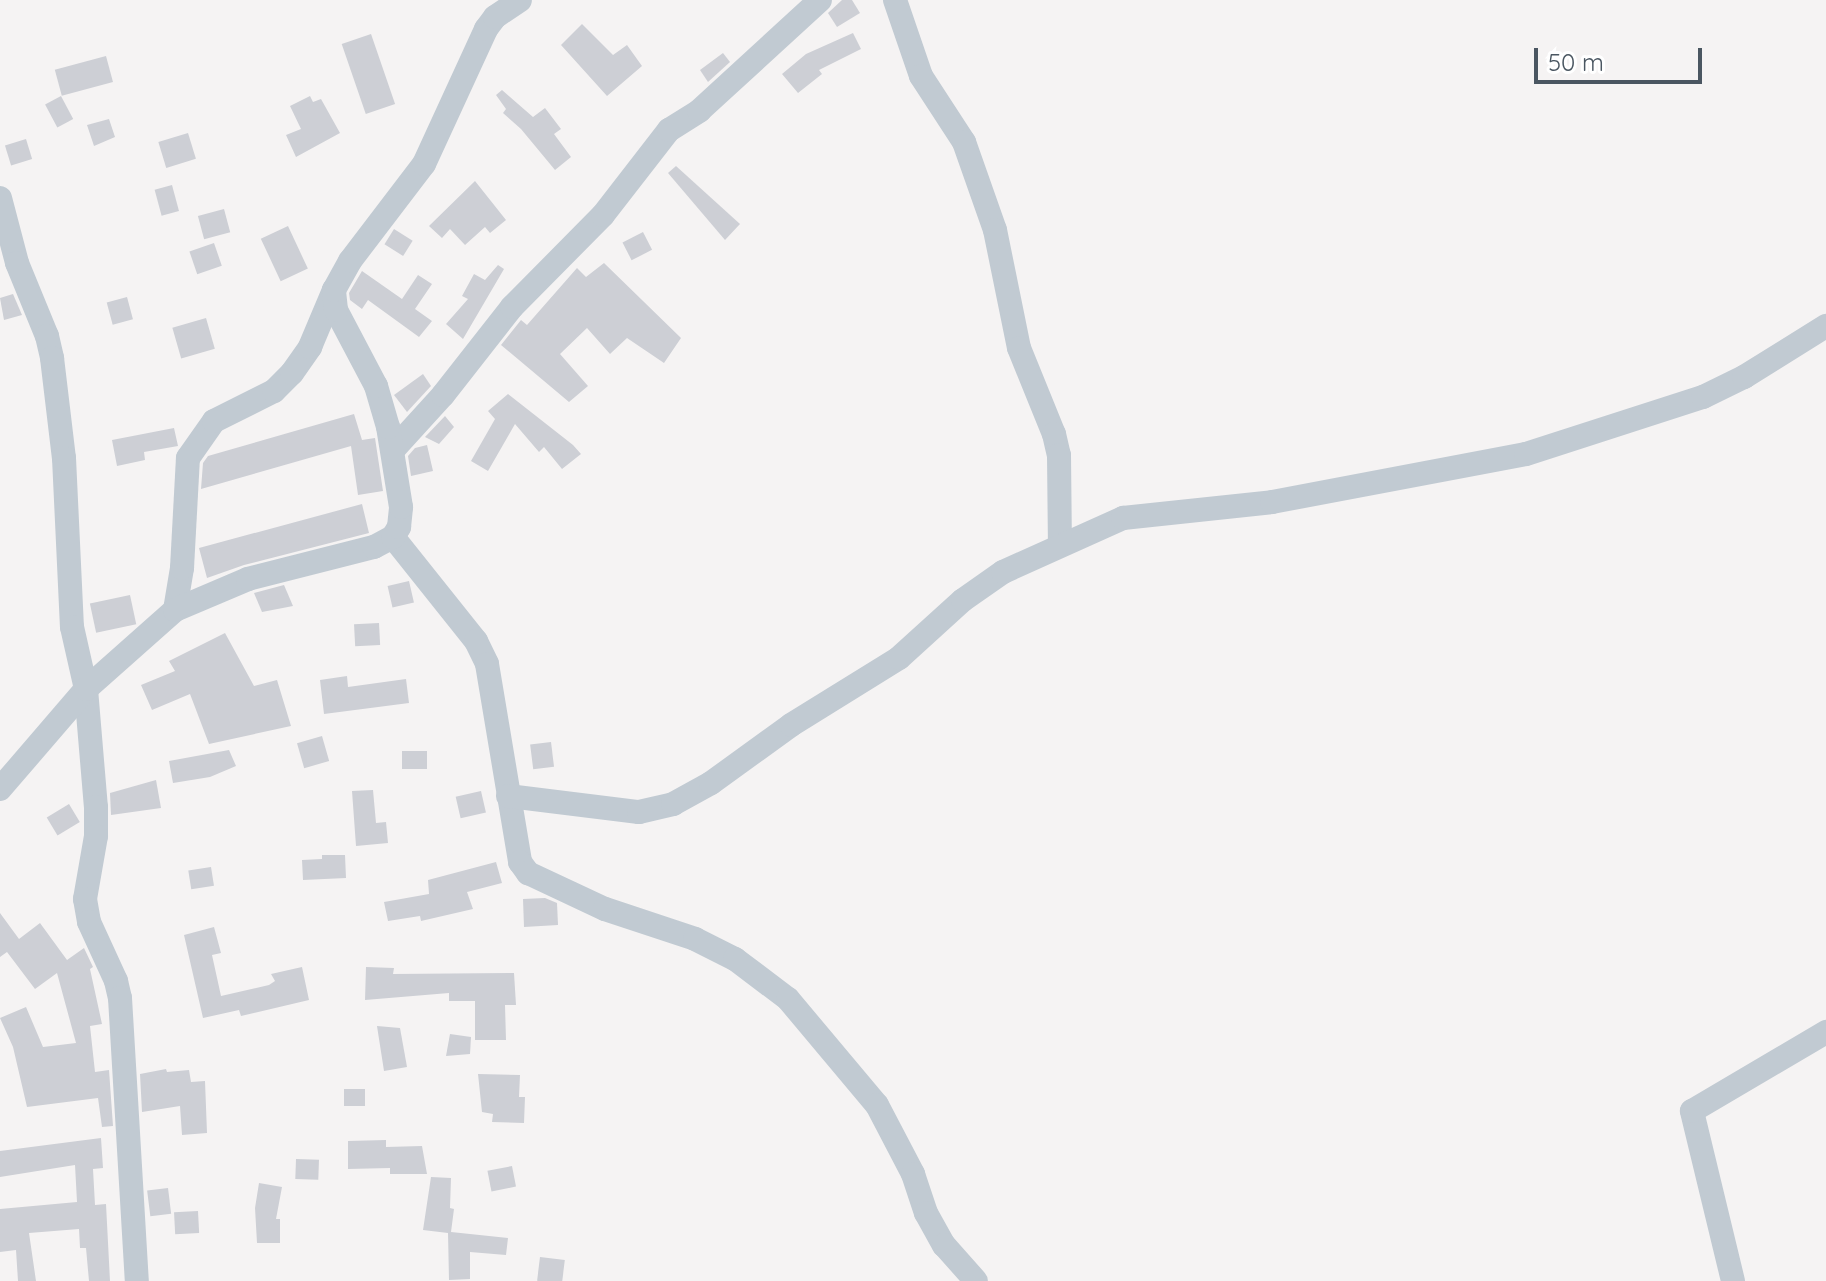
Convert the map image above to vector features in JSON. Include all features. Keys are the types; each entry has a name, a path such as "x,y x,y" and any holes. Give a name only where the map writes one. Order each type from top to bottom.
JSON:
{"street":[{"path":"175,610 182,568 188,458 214,421 274,391 292,373 310,347 350,261 424,164 486,29 495,17 520,0"},
{"path":"393,450 443,395 512,307 603,215 669,130 699,111 820,0"},
{"path":"895,0 921,76 964,142 995,230 1019,348 1054,434 1059,455 1060,545"},
{"path":"0,198 17,263 47,336 52,358 64,458 72,627 86,689 96,807 96,836 85,899 89,922 116,981 120,998 137,1281"},
{"path":"0,789 86,689 175,610 248,579 374,547 393,537 399,527 401,507 393,450 376,386 336,310 334,290"},
{"path":"508,796 639,812 673,804 711,783 791,725 899,658 963,600 1003,572 1123,518 1284,500 1526,454 1597,434 1703,397 1744,377 1826,326"},
{"path":"393,537 476,641 487,664 520,862 528,873 605,909 695,939 722,952 788,999 877,1105 913,1174 926,1213 944,1245 976,1281"},
{"path":"1733,1281 1692,1111 1826,1032"}],"building":[{"path":"842,0 852,0 860,13 837,27 828,13"},
{"path":"582,24 613,55 627,45 642,66 607,96 561,45"},
{"path":"853,33 861,49 819,70 822,74 798,93 782,74 806,54"},
{"path":"371,34 395,104 366,114 342,44"},
{"path":"723,53 730,62 708,82 700,70"},
{"path":"106,56 113,82 62,96 55,70"},
{"path":"502,90 533,117 545,108 561,129 554,134 571,157 555,170 521,129 503,113 506,109 496,95"},
{"path":"61,96 73,119 57,127 45,104"},
{"path":"310,96 313,102 321,99 340,133 296,157 286,135 301,129 290,106"},
{"path":"109,119 115,137 94,146 87,125"},
{"path":"188,133 196,159 166,168 158,142"},
{"path":"26,139 32,159 11,166 5,145"},
{"path":"676,166 740,224 725,240 668,173"},
{"path":"475,181 506,220 490,233 485,227 465,245 450,229 442,238 429,226"},
{"path":"172,185 179,211 162,216 155,190"},
{"path":"224,209 230,232 204,239 198,216"},
{"path":"288,226 308,269 281,281 261,239"},
{"path":"394,229 413,241 403,256 384,244"},
{"path":"643,232 652,250 632,260 623,242"},
{"path":"214,243 222,266 197,274 189,251"},
{"path":"604,263 681,338 664,363 627,338 610,354 587,328 560,354 588,386 569,402 501,345 521,320 527,325 577,268 586,277"},
{"path":"498,265 504,269 463,339 446,324 468,299 462,296 474,274 485,280"},
{"path":"362,271 402,299 418,275 432,284 415,309 432,321 419,337 368,300 362,309 350,300 349,293"},
{"path":"13,294 22,315 4,320 0,298"},
{"path":"127,297 133,319 113,325 107,302"},
{"path":"206,318 215,349 181,358 172,328"},
{"path":"423,374 431,386 407,412 394,395"},
{"path":"508,394 581,454 562,469 544,447 539,452 515,424 488,471 471,461 495,419 488,411"},
{"path":"354,414 362,440 375,438 383,491 358,495 351,446 201,489 203,463 208,456"},
{"path":"445,416 454,427 439,444 425,437"},
{"path":"174,428 178,446 144,452 145,460 117,466 112,440"},
{"path":"427,445 433,471 411,476 408,456 415,448"},
{"path":"362,504 369,533 244,565 207,578 199,548"},
{"path":"409,581 414,602 393,607 388,586"},
{"path":"284,585 293,606 262,612 254,593"},
{"path":"130,595 136,624 96,633 90,604"},
{"path":"379,623 380,645 355,646 354,624"},
{"path":"225,633 254,686 277,680 291,726 209,744 190,694 152,710 141,685 175,671 169,661"},
{"path":"347,676 348,687 406,679 409,703 324,714 320,680"},
{"path":"322,736 329,761 304,768 297,743"},
{"path":"551,742 554,767 533,769 530,745"},
{"path":"229,750 236,766 210,777 173,783 169,761"},
{"path":"402,751 427,751 427,769 402,769"},
{"path":"156,780 161,808 111,815 110,793"},
{"path":"373,790 376,823 386,822 388,843 356,846 352,791"},
{"path":"481,791 486,812 461,818 456,797"},
{"path":"69,804 80,822 58,835 47,817"},
{"path":"322,855 345,855 346,878 303,880 302,860 322,859"},
{"path":"496,862 502,883 467,892 473,909 421,921 420,916 388,921 384,902 429,894 428,880"},
{"path":"211,867 214,886 191,889 188,871"},
{"path":"545,898 557,903 558,925 524,927 523,899"},
{"path":"0,913 19,939 40,923 67,960 84,948 93,967 90,969 102,1024 90,1026 95,1072 109,1070 113,1126 102,1127 98,1098 27,1107 13,1047 0,1018 26,1007 43,1047 76,1043 57,973 35,989 7,952 0,957"},
{"path":"214,927 221,953 212,955 221,996 269,985 275,981 271,974 302,967 309,1000 241,1016 239,1010 203,1018 184,935"},
{"path":"366,967 394,968 393,974 514,973 516,1005 505,1005 506,1040 475,1040 475,1001 449,1001 449,993 365,1000"},
{"path":"377,1026 400,1028 407,1067 384,1071"},
{"path":"450,1034 471,1037 470,1054 446,1056"},
{"path":"166,1069 167,1072 189,1070 191,1082 205,1081 207,1133 182,1135 180,1106 142,1112 140,1074"},
{"path":"478,1074 520,1075 519,1097 525,1097 524,1123 492,1122 493,1114 482,1112"},
{"path":"344,1089 365,1089 365,1106 344,1106"},
{"path":"101,1138 103,1168 93,1169 95,1205 106,1204 110,1281 89,1281 86,1248 80,1248 79,1229 29,1233 36,1281 18,1281 16,1250 0,1252 0,1209 77,1202 75,1165 0,1177 0,1151"},
{"path":"386,1140 386,1147 422,1146 427,1174 390,1174 390,1168 348,1169 348,1141"},
{"path":"296,1159 319,1160 318,1180 295,1179"},
{"path":"512,1166 516,1187 491,1191 487,1171"},
{"path":"431,1177 451,1178 450,1208 454,1209 451,1232 508,1238 506,1255 470,1252 470,1279 449,1280 448,1233 423,1230"},
{"path":"259,1183 282,1187 276,1219 280,1219 280,1243 257,1243 255,1208"},
{"path":"168,1188 171,1214 150,1216 147,1191"},
{"path":"198,1211 199,1233 175,1234 174,1212"},
{"path":"540,1257 565,1260 562,1281 537,1281"}]}
